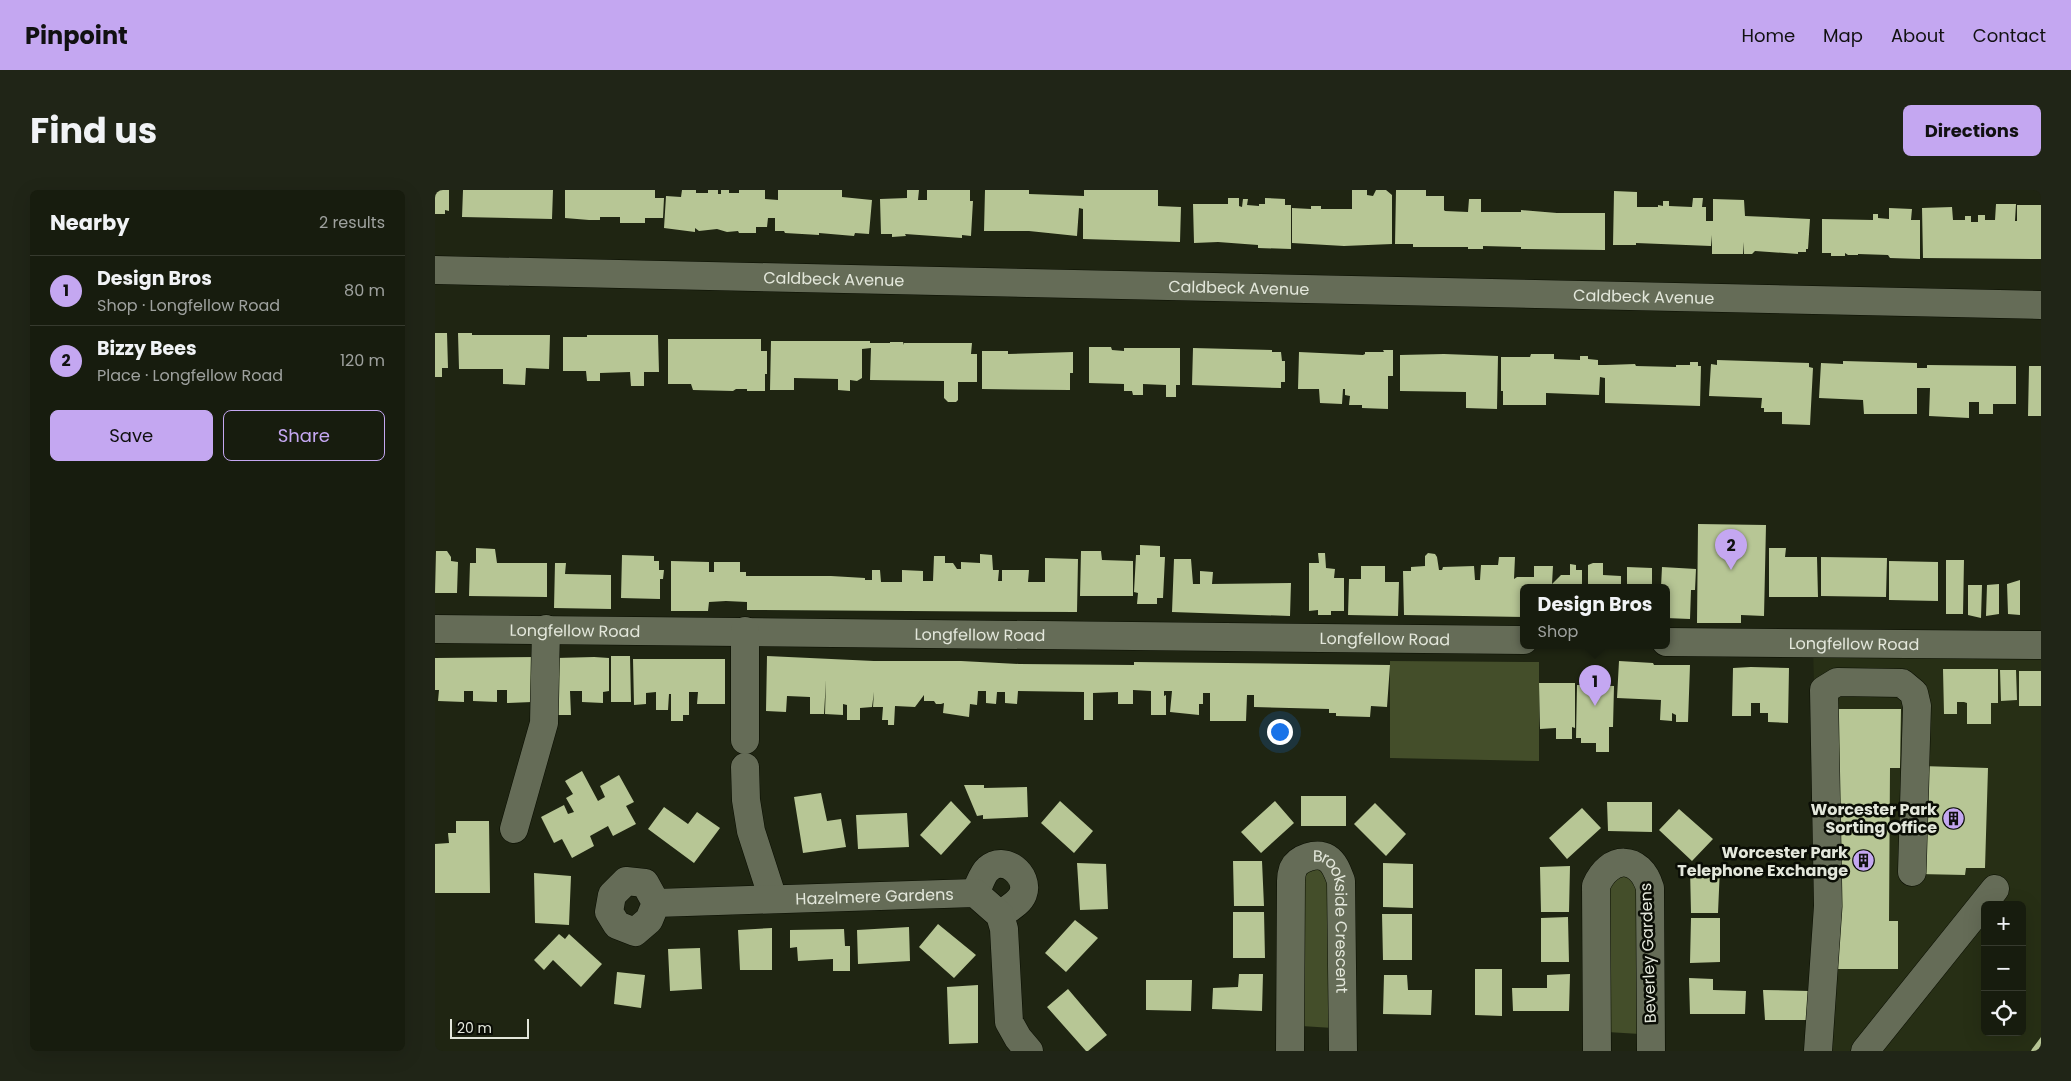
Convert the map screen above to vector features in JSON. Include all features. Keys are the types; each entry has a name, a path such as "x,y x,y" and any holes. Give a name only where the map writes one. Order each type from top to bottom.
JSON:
{"street":[{"name":"Caldbeck Avenue","path":"435,270 2041,305"},
{"name":"Longfellow Road","path":"435,629 1520,640"},
{"path":"514,829 543,723 547,629"},
{"path":"745,631 745,740"},
{"name":"Longfellow Road","path":"1670,642 2041,645"},
{"path":"1817,1051 1829,906 1824,690 1837,682 1902,684 1914,693 1917,706 1912,872"},
{"name":"Hazelmere Gardens","path":"745,767 751,831 773,898"},
{"name":"Brookside Crescent","path":"1290,1051 1291,880 1294,867 1303,859 1315,855 1327,858 1336,868 1341,881 1343,1051"},
{"name":"Beverley Gardens","path":"1597,1051 1597,886 1602,873 1612,865 1625,862 1637,866 1646,875 1650,888 1651,1051"},
{"name":"Hazelmere Gardens","path":"656,904 773,898 975,893 1000,915 1017,902 1023,894 1023,881 1016,869 1005,864 994,864 986,870 975,893"},
{"path":"1865,1051 1995,889"},
{"path":"1000,915 1004,929 1009,1022 1018,1038 1029,1051"}],"shaded area":[{"path":"1813,649 2041,650 2041,1051 1825,1051"},
{"path":"1390,661 1539,662 1539,761 1390,758"},
{"path":"1317,867 1330,874 1333,1028 1301,1026 1305,873"},
{"path":"1617,874 1637,880 1640,1034 1607,1032 1608,889"}],"building":[{"path":"435,190 449,190 449,211 445,210 445,214 435,214"},
{"path":"463,190 553,190 552,219 462,217"},
{"path":"565,190 655,190 655,198 664,198 663,218 645,218 645,223 620,223 620,217 600,217 600,220 565,218"},
{"path":"682,190 696,190 696,193 708,193 708,190 718,190 718,194 721,194 721,190 729,190 729,193 739,193 739,190 765,190 765,199 778,200 778,190 842,190 842,197 872,200 869,234 855,233 854,236 785,233 784,231 775,231 775,218 768,218 767,227 756,227 756,233 727,232 717,229 699,231 695,228 695,232 664,228 666,196 681,197"},
{"path":"907,190 919,190 918,200 927,200 927,190 970,190 970,201 973,201 971,236 962,235 962,238 905,234 906,236 892,237 892,234 881,234 880,199 907,198"},
{"path":"985,190 1029,190 1029,194 1084,196 1084,190 1158,190 1158,206 1181,207 1180,242 1083,239 1083,209 1079,208 1077,236 1029,231 984,231"},
{"path":"1352,190 1367,190 1367,195 1373,196 1376,190 1386,190 1392,195 1392,244 1344,246 1292,243 1292,208 1311,209 1311,206 1321,206 1321,209 1352,209"},
{"path":"1396,190 1426,190 1426,196 1444,196 1445,211 1468,212 1469,199 1481,199 1481,212 1521,212 1521,210 1557,213 1605,213 1605,250 1521,249 1521,247 1483,246 1483,249 1468,249 1468,247 1413,247 1413,244 1395,244"},
{"path":"1614,191 1637,192 1637,207 1658,207 1658,205 1663,206 1663,201 1669,201 1669,206 1692,207 1693,198 1703,198 1702,207 1706,207 1706,221 1713,221 1713,199 1744,200 1745,216 1810,219 1808,249 1806,249 1806,252 1798,252 1798,254 1755,251 1752,254 1744,254 1744,242 1743,254 1712,254 1712,235 1711,246 1636,243 1636,245 1613,245"},
{"path":"1228,198 1239,198 1239,206 1242,207 1243,199 1248,199 1247,205 1259,206 1259,204 1265,204 1265,198 1285,199 1285,205 1291,205 1291,249 1258,248 1258,245 1218,242 1194,243 1193,204 1228,204"},
{"path":"1996,204 2016,204 2015,221 2017,221 2017,205 2041,205 2041,259 1923,258 1922,208 1952,207 1953,220 1965,220 1965,216 1971,216 1971,222 1978,222 1978,215 1985,215 1985,220 1995,220"},
{"path":"1889,208 1912,209 1911,220 1920,220 1920,259 1890,258 1888,255 1848,255 1845,253 1845,256 1831,256 1831,253 1822,253 1822,219 1873,220 1873,214 1878,214 1878,218 1889,219"},
{"path":"435,333 447,333 448,368 442,368 442,377 435,377"},
{"path":"458,333 472,333 472,335 550,335 549,369 526,368 525,385 503,384 503,369 459,369"},
{"path":"587,335 658,335 659,372 644,372 644,386 631,386 630,372 600,373 600,381 587,381 586,371 563,371 563,337 587,337"},
{"path":"668,339 761,339 761,351 767,351 765,391 747,391 747,389 736,389 733,391 693,390 691,384 668,384"},
{"path":"771,341 870,341 870,343 903,342 904,345 904,343 972,343 971,354 977,354 977,382 958,382 958,400 956,402 948,402 944,398 944,381 870,380 871,348 862,349 862,378 857,381 850,380 850,391 838,390 838,379 794,378 794,390 770,390"},
{"path":"1089,347 1111,347 1112,350 1124,351 1124,348 1180,348 1180,385 1176,385 1176,397 1166,397 1166,385 1143,384 1143,395 1133,395 1132,391 1124,391 1124,384 1089,383"},
{"path":"1193,348 1272,350 1272,352 1281,352 1282,361 1285,361 1285,382 1281,382 1281,388 1192,385"},
{"path":"1383,350 1393,350 1393,376 1388,376 1388,409 1362,408 1362,405 1349,405 1350,396 1345,395 1345,389 1343,389 1342,404 1320,403 1319,389 1298,389 1299,352 1363,355 1365,352 1384,352"},
{"path":"982,351 1008,351 1008,354 1073,352 1073,373 1070,373 1070,390 982,389"},
{"path":"1531,354 1554,354 1554,359 1580,360 1580,356 1588,356 1588,359 1598,360 1598,365 1635,364 1636,366 1676,367 1676,365 1690,365 1690,362 1698,362 1698,366 1701,366 1700,406 1605,403 1605,378 1600,377 1599,395 1546,393 1546,405 1503,405 1501,357 1530,357"},
{"path":"1400,355 1498,356 1497,409 1466,408 1466,392 1400,391"},
{"path":"1717,360 1809,363 1809,367 1813,368 1810,425 1782,424 1782,412 1764,412 1764,408 1761,408 1762,398 1709,396 1711,364 1717,365"},
{"path":"1843,361 1917,363 1917,368 1927,368 1927,365 2016,366 2016,404 1993,404 1993,414 1979,414 1979,402 1969,402 1969,418 1929,416 1930,388 1917,388 1917,414 1864,414 1863,400 1819,398 1821,363 1843,364"},
{"path":"2029,366 2041,366 2041,416 2028,416"},
{"path":"1698,524 1766,525 1764,616 1741,615 1741,623 1697,623"},
{"path":"1140,545 1160,546 1160,557 1165,557 1163,598 1157,598 1157,604 1137,604 1138,593 1134,592 1136,555 1140,555"},
{"path":"476,548 495,549 497,563 547,563 547,597 469,596 470,563 476,563"},
{"path":"1769,548 1786,548 1785,557 1817,557 1818,597 1769,597"},
{"path":"436,551 447,551 451,561 458,562 457,593 435,593"},
{"path":"1081,551 1101,551 1102,560 1133,561 1133,596 1080,596"},
{"path":"1318,553 1325,553 1326,568 1335,569 1334,578 1344,578 1344,611 1331,611 1331,615 1318,615 1318,610 1309,611 1309,563 1319,563"},
{"path":"1428,553 1435,554 1439,570 1442,570 1443,567 1474,566 1475,580 1480,580 1481,565 1498,565 1499,557 1515,557 1514,579 1517,577 1534,577 1534,566 1553,566 1552,584 1520,584 1520,617 1404,615 1403,571 1411,571 1411,567 1425,566 1425,556"},
{"path":"980,554 992,555 993,570 999,570 998,581 1002,581 1002,570 1029,570 1028,582 1045,582 1045,558 1078,559 1077,612 747,610 747,602 726,601 709,602 708,611 671,611 671,561 709,562 709,572 714,572 714,562 740,562 740,572 746,572 746,576 831,576 872,580 872,570 880,570 881,582 902,582 902,570 923,571 923,581 933,581 934,556 945,556 945,563 953,563 957,569 961,569 961,562 980,563"},
{"path":"622,555 654,556 654,561 659,561 659,570 664,570 663,579 660,579 660,599 621,598"},
{"path":"1821,557 1887,558 1886,597 1821,596"},
{"path":"1174,559 1191,559 1193,584 1200,584 1200,571 1213,572 1212,584 1291,583 1290,616 1172,612"},
{"path":"1946,560 1964,560 1963,614 1946,614"},
{"path":"1889,561 1938,562 1938,601 1889,600"},
{"path":"555,563 566,563 565,574 611,575 611,609 554,608"},
{"path":"1603,563 1603,575 1621,576 1621,584 1588,584 1588,565"},
{"path":"1570,564 1576,565 1576,570 1582,570 1582,584 1552,584 1561,575 1570,575"},
{"path":"1361,566 1385,566 1385,582 1399,582 1398,616 1348,615 1349,579 1361,579"},
{"path":"1627,567 1652,568 1652,584 1627,584"},
{"path":"1662,567 1696,569 1695,590 1691,590 1690,619 1670,618 1670,584 1661,584"},
{"path":"2020,580 2020,615 2008,614 2007,584"},
{"path":"1999,584 1999,614 1986,616 1987,585"},
{"path":"1968,585 1982,585 1981,618 1968,615"},
{"path":"611,656 630,656 631,702 611,702"},
{"path":"767,656 874,661 961,661 1019,664 1134,665 1134,662 1390,665 1387,707 1371,706 1370,717 1336,716 1336,713 1329,713 1329,709 1254,707 1254,695 1247,695 1246,721 1210,721 1210,693 1203,693 1203,704 1199,704 1199,715 1170,712 1172,691 1164,691 1164,696 1166,695 1166,715 1151,715 1151,691 1133,690 1133,704 1118,704 1118,692 1093,693 1093,720 1084,720 1084,692 1018,691 1017,704 1005,703 1005,692 997,692 996,704 986,703 986,691 978,691 977,705 970,704 969,717 943,713 944,703 936,704 934,701 924,701 924,695 915,707 895,706 894,725 888,725 888,720 882,720 883,707 873,707 874,692 872,707 860,708 860,720 847,720 847,705 843,704 843,715 825,714 826,680 824,714 810,714 810,697 787,696 786,712 766,711"},
{"path":"539,657 532,702 507,703 507,690 497,690 497,702 473,701 473,691 464,691 464,702 438,701 439,690 435,690 435,658"},
{"path":"556,658 609,658 609,691 603,692 603,703 582,702 582,691 570,691 571,715 556,715"},
{"path":"633,659 725,659 725,704 697,704 698,692 689,692 689,715 683,715 683,721 671,721 671,694 669,694 668,710 656,710 656,692 646,693 646,704 634,705"},
{"path":"1619,661 1653,663 1654,665 1690,665 1688,722 1676,722 1676,715 1672,713 1672,721 1660,720 1661,700 1617,698"},
{"path":"1733,668 1789,668 1788,723 1768,722 1768,713 1760,713 1760,703 1751,703 1751,716 1732,716"},
{"path":"1943,669 1998,669 1998,703 1991,703 1991,724 1967,724 1967,703 1964,702 1957,702 1957,714 1944,714"},
{"path":"2000,670 2016,670 2017,700 2001,701"},
{"path":"2019,671 2041,671 2041,706 2019,706"},
{"path":"1539,683 1575,683 1575,728 1572,727 1572,739 1556,739 1556,728 1540,729"},
{"path":"1577,685 1614,686 1613,727 1609,727 1609,752 1596,752 1596,743 1581,743 1581,738 1576,738"},
{"name":"Worcester Park Telephone Exchange","path":"1836,709 1901,709 1900,768 1890,768 1889,921 1898,921 1898,969 1833,969"},
{"name":"Worcester Park Sorting Office","path":"1921,766 1988,768 1985,868 1966,868 1965,875 1919,874"},
{"path":"582,771 598,801 605,797 600,786 619,775 634,802 626,806 636,824 613,836 608,826 590,836 594,846 572,858 562,839 554,843 541,817 564,805 568,814 574,812 566,798 573,794 565,781"},
{"path":"964,785 984,785 984,788 1027,787 1028,817 983,819 983,815 977,816"},
{"path":"821,793 827,821 841,819 846,847 803,853 794,797"},
{"path":"1301,796 1346,796 1346,826 1301,826"},
{"path":"951,801 971,822 941,855 920,835"},
{"path":"1060,801 1093,831 1074,853 1041,823"},
{"path":"1275,801 1294,823 1261,853 1241,832"},
{"path":"1607,802 1652,802 1652,832 1608,831"},
{"path":"1375,803 1406,834 1386,856 1354,824"},
{"path":"664,807 688,824 697,812 720,828 694,863 648,829"},
{"path":"1582,808 1601,828 1567,859 1549,838"},
{"path":"1679,809 1713,839 1692,861 1659,830"},
{"path":"907,813 909,847 858,849 856,815"},
{"path":"456,821 489,821 490,893 435,893 435,844 449,843 448,833 456,833"},
{"path":"1233,861 1262,861 1264,906 1234,906"},
{"path":"1077,863 1106,864 1108,909 1080,910"},
{"path":"1383,863 1413,864 1413,908 1383,907"},
{"path":"1570,866 1569,912 1541,912 1540,867"},
{"path":"1720,867 1718,913 1691,913 1690,868"},
{"path":"534,873 571,876 569,925 535,923"},
{"path":"1233,912 1264,912 1265,958 1233,958"},
{"path":"1382,914 1412,914 1412,960 1383,960"},
{"path":"1568,917 1569,962 1541,962 1541,918"},
{"path":"1691,918 1720,918 1720,962 1690,963"},
{"path":"1075,920 1098,938 1066,972 1045,953"},
{"path":"938,924 976,955 954,978 919,947"},
{"path":"909,927 910,961 858,964 857,930"},
{"path":"772,928 772,970 740,970 738,930"},
{"path":"844,929 845,946 850,946 850,971 833,971 833,959 798,961 797,947 790,948 790,930"},
{"path":"559,934 565,939 569,934 602,964 581,987 553,960 544,970 534,960"},
{"path":"700,948 702,989 670,991 668,949"},
{"path":"1475,969 1502,969 1502,1016 1475,1015"},
{"path":"617,972 645,975 641,1008 614,1004"},
{"path":"1239,974 1263,974 1262,1011 1212,1009 1213,988 1238,987"},
{"path":"1570,974 1569,1011 1513,1011 1512,988 1547,988 1547,975"},
{"path":"1384,975 1407,975 1408,990 1432,990 1431,1015 1383,1014"},
{"path":"1689,978 1713,979 1713,990 1746,991 1745,1014 1690,1014"},
{"path":"1146,980 1192,980 1191,1011 1146,1010"},
{"path":"978,985 978,1043 949,1044 947,987"},
{"path":"1068,989 1107,1035 1088,1051 1047,1007"},
{"path":"1763,990 1809,991 1809,1020 1765,1020"},
{"path":"2041,1037 2041,1051 2031,1051 2032,1049"}],"place":[{"name":"Bizzy Bees","path":"1731,570"},
{"name":"Design Bros","path":"1595,706"},
{"name":"Worcester Park Sorting Office","path":"1953,818"},
{"name":"Worcester Park Telephone Exchange","path":"1864,861"}]}
